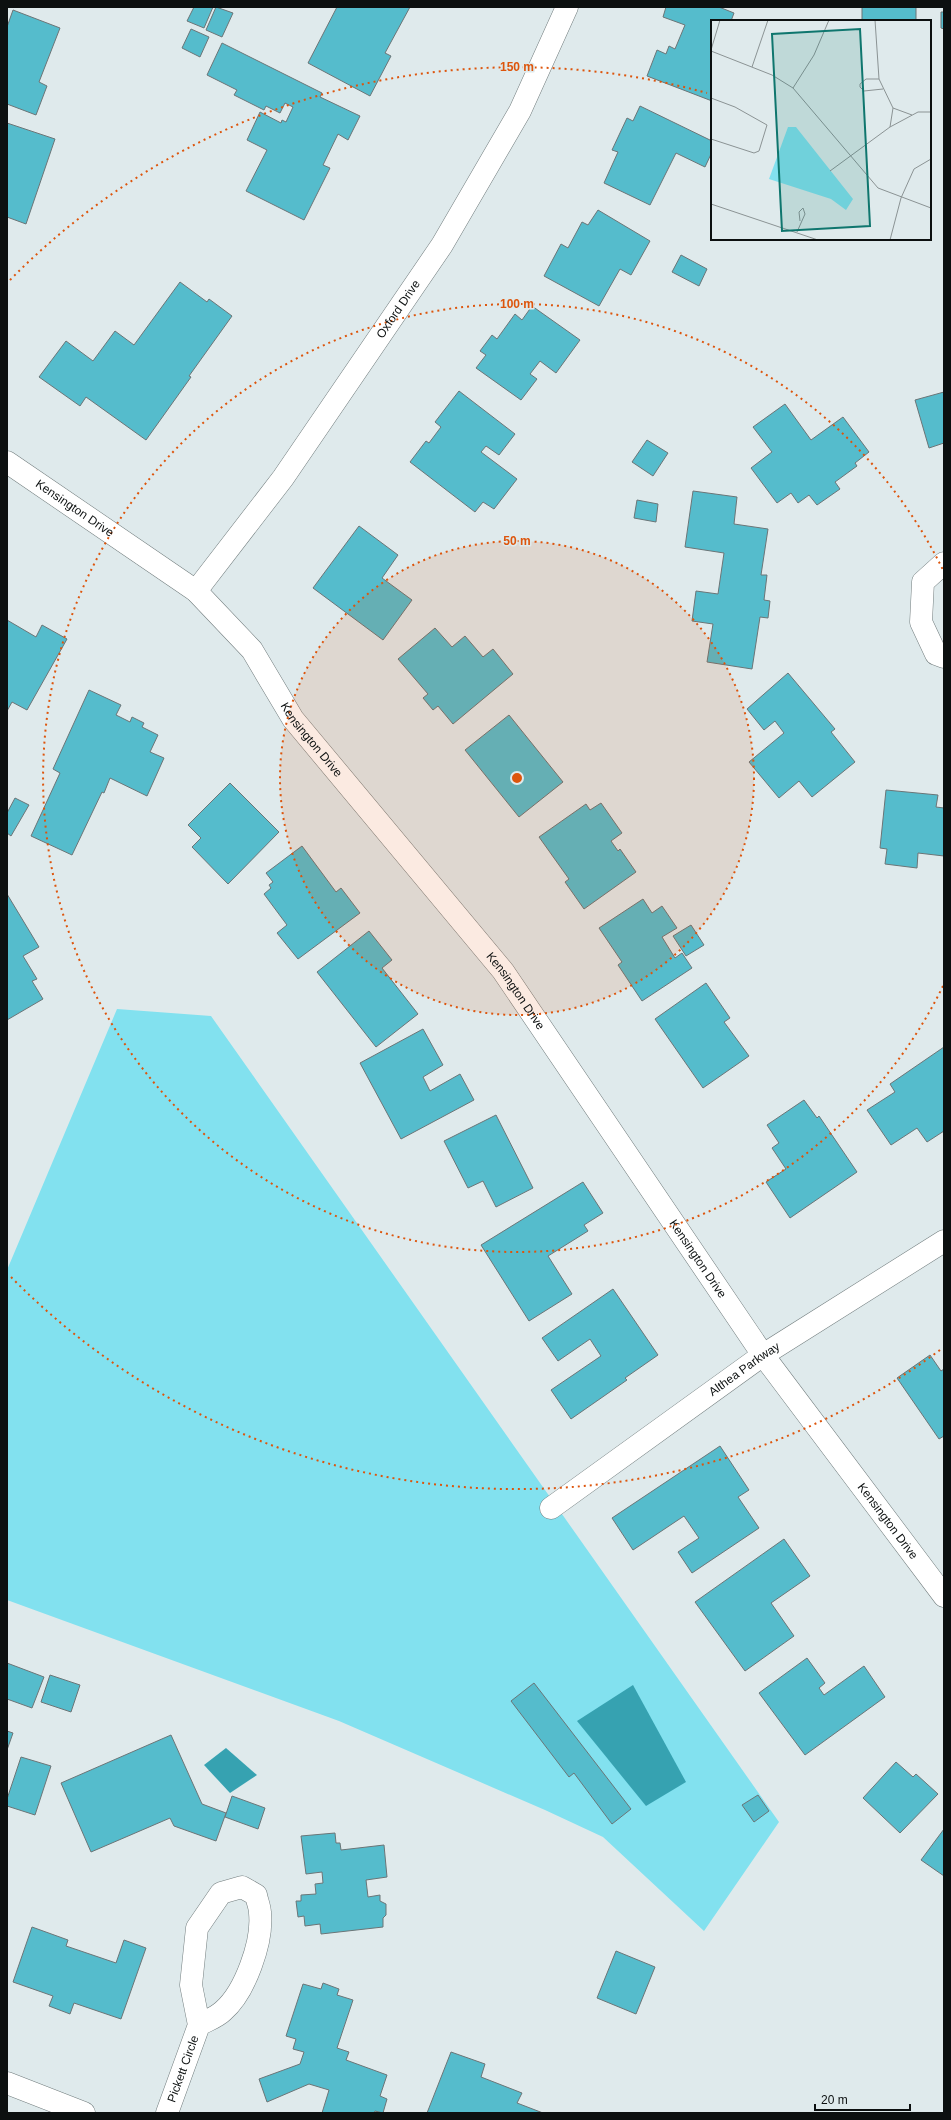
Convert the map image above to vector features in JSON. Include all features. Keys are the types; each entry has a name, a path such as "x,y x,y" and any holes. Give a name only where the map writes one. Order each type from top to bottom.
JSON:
{"street":[{"name":"Oxford Drive","path":"196,591 283,478 442,245 520,111 567,7"},
{"name":"Kensington Drive","path":"7,462 196,591 252,650 293,718 503,971 763,1355 944,1596"},
{"path":"944,562 923,582 921,622 936,654 944,657"},
{"name":"Althea Parkway","path":"551,1508 763,1355 944,1241"},
{"name":"Pickett Circle","path":"167,2113 199,2025 191,1985 197,1928 221,1893 242,1887 256,1896 260,1913 259,1934 254,1956 242,1985 223,2012 199,2025"},
{"path":"7,2083 84,2113"}],"shaded area":[{"path":"117,1009 211,1016 779,1822 704,1931 603,1837 545,1810 339,1721 7,1600 7,1270"},
{"path":"633,1685 686,1782 646,1806 577,1721"},
{"path":"226,1748 257,1775 230,1793 204,1765"}],"building":[{"path":"194,7 213,7 204,28 187,21"},
{"path":"216,7 233,13 222,37 206,30"},
{"path":"337,7 410,7 385,53 391,56 370,96 308,63"},
{"path":"666,7 719,7 734,13 731,20 711,20 711,101 647,76 657,50 666,54 669,46 675,49 685,25 663,17"},
{"path":"862,7 916,7 916,20 862,20"},
{"path":"13,10 60,28 39,82 47,86 36,115 7,104 7,27"},
{"path":"941,12 944,12 944,29 941,28"},
{"path":"191,29 209,37 200,57 182,48"},
{"path":"222,43 322,93 320,97 360,116 348,140 338,134 323,165 330,168 304,220 246,191 267,150 247,140 260,112 281,123 282,120 286,122 293,107 285,103 280,113 266,106 264,110 234,95 237,90 207,75"},
{"path":"640,106 711,141 711,154 705,167 676,153 650,205 604,183 618,152 612,150 627,118 633,121"},
{"path":"7,123 55,139 26,224 7,217"},
{"path":"598,210 650,241 631,275 620,269 599,306 544,276 561,244 568,248 582,222 588,225"},
{"path":"681,255 707,269 699,286 672,272"},
{"path":"180,282 207,302 209,299 232,316 146,440 86,397 80,406 39,377 66,341 93,361 115,331 134,345"},
{"path":"532,306 580,340 556,373 540,361 530,374 537,379 521,400 476,368 486,355 480,351 492,335 497,339 515,314 522,320"},
{"path":"459,391 515,434 499,455 486,446 481,452 517,479 494,509 483,502 475,512 410,462 426,441 429,443 441,427 435,422"},
{"path":"944,392 944,443 929,448 915,400"},
{"path":"785,404 811,440 843,417 869,452 855,463 857,466 835,482 840,489 817,505 809,495 798,503 791,493 777,503 751,468 772,452 753,427"},
{"path":"647,440 668,453 653,476 632,462"},
{"path":"693,491 737,497 734,524 768,529 761,575 767,575 764,600 770,601 768,618 760,617 752,669 707,662 713,624 692,621 696,591 718,594 724,553 685,547"},
{"path":"637,500 658,504 656,522 634,518"},
{"path":"359,526 398,555 382,578 412,600 383,640 313,588"},
{"path":"7,620 36,637 42,625 67,639 27,710 12,702 7,711"},
{"path":"435,628 452,647 465,636 483,657 493,649 513,674 453,724 438,706 433,710 423,698 428,694 398,659"},
{"path":"788,673 835,729 831,732 855,762 812,797 799,781 779,798 749,762 784,733 775,721 764,730 747,709"},
{"path":"89,690 121,705 116,715 130,722 132,717 144,723 142,727 158,735 150,752 164,758 147,796 110,778 104,793 102,792 72,855 31,836 60,773 53,769"},
{"path":"509,715 563,782 519,817 465,750"},
{"path":"230,783 279,832 228,884 192,847 201,838 188,825"},
{"path":"886,790 938,795 936,807 944,808 944,856 918,853 917,868 885,864 887,849 880,848"},
{"path":"15,798 29,805 11,836 7,833 7,813"},
{"path":"601,803 622,833 611,841 618,851 620,849 636,872 584,909 565,882 569,879 539,837 586,804 590,810"},
{"path":"302,846 336,892 341,888 360,913 298,959 277,933 287,925 264,894 271,888 269,885 273,882 266,873"},
{"path":"7,894 39,947 23,956 37,979 32,981 43,999 7,1020"},
{"path":"643,899 652,913 662,906 677,928 662,937 675,958 682,953 692,968 642,1001 618,965 622,962 599,928"},
{"path":"691,925 704,945 686,956 673,936"},
{"path":"369,931 392,960 382,968 418,1014 376,1047 317,972"},
{"path":"706,983 730,1018 724,1022 749,1056 703,1088 655,1019"},
{"path":"423,1029 443,1065 423,1077 430,1091 460,1074 474,1100 401,1139 360,1063"},
{"path":"944,1047 944,1131 927,1142 917,1128 891,1145 867,1110 895,1092 890,1084"},
{"path":"804,1100 817,1118 819,1116 857,1172 790,1218 766,1182 786,1169 772,1148 779,1143 767,1125"},
{"path":"496,1115 533,1188 496,1207 483,1181 468,1188 444,1141"},
{"path":"583,1182 603,1213 584,1225 588,1231 548,1256 572,1294 529,1321 481,1245"},
{"path":"613,1289 658,1355 625,1378 627,1380 571,1419 551,1390 601,1356 590,1339 558,1361 542,1338"},
{"path":"930,1355 941,1371 944,1369 944,1436 939,1439 897,1378"},
{"path":"720,1446 749,1490 738,1497 759,1528 692,1573 678,1552 699,1538 684,1516 633,1550 612,1518"},
{"path":"784,1539 810,1576 771,1603 794,1636 745,1671 695,1602"},
{"path":"807,1658 825,1683 819,1688 824,1695 864,1666 885,1697 805,1755 759,1693"},
{"path":"7,1663 44,1677 32,1708 7,1699"},
{"path":"50,1675 80,1685 71,1712 41,1702"},
{"path":"534,1683 631,1809 612,1824 574,1773 569,1777 511,1701"},
{"path":"7,1731 13,1733 7,1750"},
{"path":"171,1735 202,1804 226,1813 216,1841 174,1826 170,1818 91,1852 61,1783"},
{"path":"21,1757 51,1766 35,1815 7,1806 7,1799"},
{"path":"896,1762 913,1777 916,1774 938,1794 900,1833 863,1798"},
{"path":"758,1795 769,1811 754,1822 742,1805"},
{"path":"232,1796 265,1808 258,1829 225,1817"},
{"path":"944,1829 944,1876 921,1860"},
{"path":"335,1833 336,1843 340,1843 341,1850 384,1845 387,1877 366,1880 368,1897 380,1895 380,1901 386,1904 386,1915 383,1918 383,1927 321,1934 320,1924 305,1926 304,1916 298,1917 296,1901 301,1901 301,1895 316,1894 315,1884 323,1883 322,1872 306,1874 301,1836"},
{"path":"32,1927 68,1940 66,1946 116,1963 124,1940 146,1948 121,2019 74,2003 70,2014 49,2006 53,1996 13,1982"},
{"path":"616,1951 655,1967 636,2014 597,1998"},
{"path":"323,1983 339,1989 337,1995 353,2000 337,2048 349,2052 346,2060 387,2075 380,2096 387,2099 383,2113 375,2111 374,2113 322,2113 329,2090 309,2084 267,2102 259,2079 300,2064 304,2052 293,2049 296,2039 286,2036 303,1984 321,1989"},
{"path":"451,2052 485,2064 481,2077 522,2093 517,2103 543,2113 427,2113"}]}
